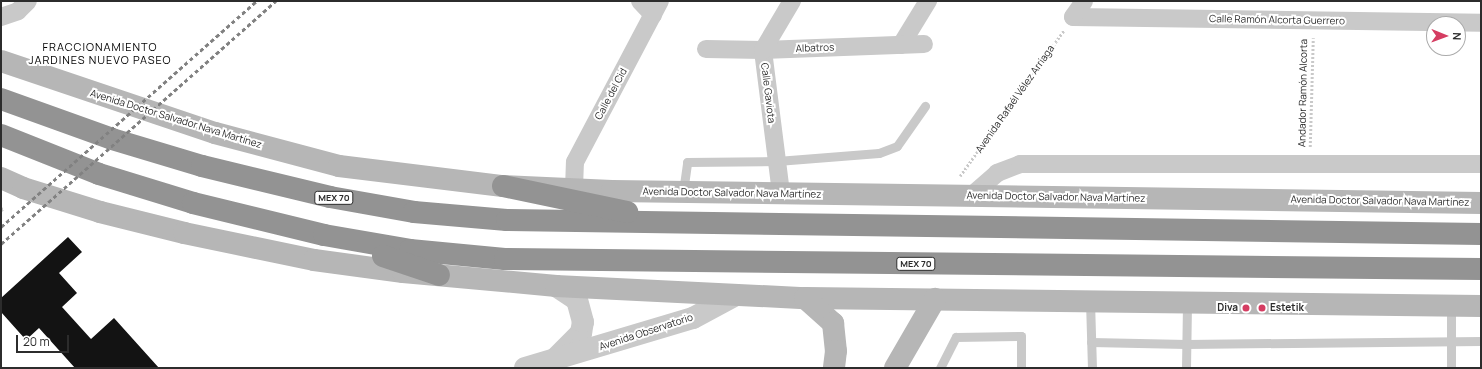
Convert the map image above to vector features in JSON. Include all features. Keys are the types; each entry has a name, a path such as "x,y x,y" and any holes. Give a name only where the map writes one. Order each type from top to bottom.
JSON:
{"highway":[{"name":"MEX 70","path":"1,99 112,139 195,163 338,199 414,212 507,220 1481,234"},
{"name":"MEX 70","path":"1,135 121,181 193,203 324,235 410,250 505,259 1481,269"},
{"path":"503,186 680,223"},
{"path":"324,235 439,275"}],"main road":[{"name":"Avenida Doctor Salvador Nava Martínez","path":"1,61 215,133 339,166 503,186 683,192 1481,203"},
{"path":"1,178 23,188 100,212 184,233 314,260 439,275 556,286 805,298 1481,306"},
{"path":"805,298 832,323 836,351 834,368"},
{"path":"895,368 936,299"}],"street":[{"path":"640,1 657,8"},
{"name":"Calle Gaviota","path":"781,193 763,50 792,1"},
{"path":"901,45 928,1"},
{"path":"1072,17 1084,1"},
{"path":"1,17 23,6"},
{"name":"Calle del Cid","path":"574,189 575,162 657,8"},
{"name":"Calle Ramón Alcorta Guerrero","path":"1072,17 1481,22"},
{"name":"Albatros","path":"706,49 763,50 924,44"},
{"path":"971,196 998,173 1020,164 1310,166 1481,164"},
{"path":"553,362 581,333 584,322 577,300 556,286"},
{"name":"Avenida Observatorio","path":"525,368 553,362 693,318 736,295"}],"lane":[{"path":"683,192 687,162 777,161 879,153 896,146 925,106"},
{"path":"1090,301 1092,368"},
{"path":"1186,303 1186,368"},
{"path":"1451,306 1451,368"},
{"path":"940,368 956,337 1021,336 1021,368"},
{"path":"1091,342 1186,344 1481,340"}],"path":[{"name":"Avenida Rafaél Vélez Arriaga","path":"946,196 1072,17"},
{"name":"Andador Ramón Alcorta","path":"1310,166 1313,20"},
{"path":"1,208 3,209 1,211"}],"building":[{"path":"68,237 82,252 59,273 77,293 62,307 91,339 114,318 159,368 75,368 39,328 26,340 1,312 1,298"}],"railway":[{"path":"1,227 256,1"},
{"path":"1,244 276,1"}],"place":[{"name":"Diva","path":"1246,308"},
{"name":"Estetik","path":"1262,308"}],"district":[{"name":"FRACCIONAMIENTO JARDINES NUEVO PASEO","path":"100,54"}]}
